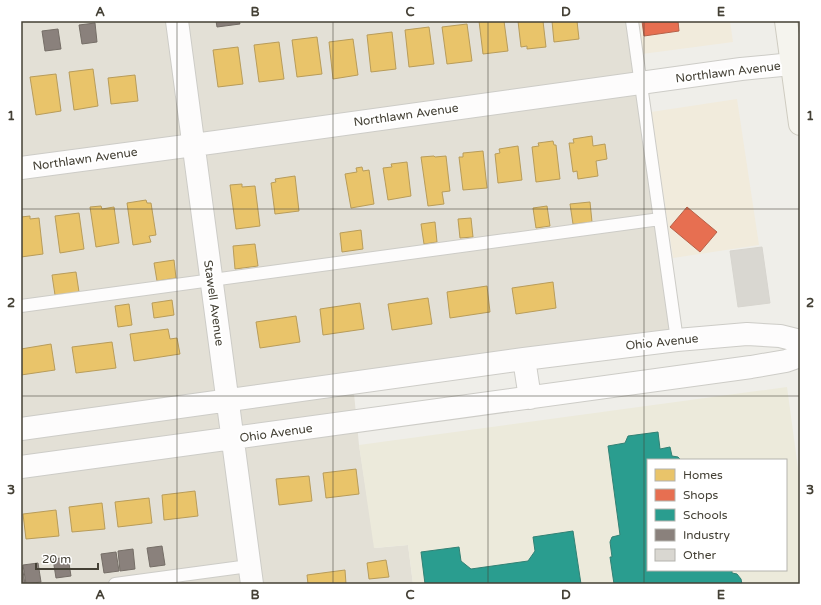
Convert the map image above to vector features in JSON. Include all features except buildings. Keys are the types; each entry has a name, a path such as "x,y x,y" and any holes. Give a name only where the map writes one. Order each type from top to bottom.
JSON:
{"street":[{"name":"Stawell Avenue","path":"177,21 250,575"},
{"path":"786,21 798,99 800,124"},
{"name":"Northlawn Avenue","path":"21,168 741,69 792,64"},
{"name":"Ohio Avenue","path":"21,429 524,359 677,340 747,334 780,336 800,340"},
{"name":"Ohio Avenue","path":"21,467 751,367 786,361 800,356"},
{"path":"524,359 530,398"}],"lane":[{"path":"632,21 677,340"},
{"path":"21,306 660,218"},
{"path":"115,584 250,575"}],"shaded area":[{"path":"21,21 638,21 682,329 352,373 359,445 375,548 408,545 413,584 21,584"},
{"path":"638,21 730,21 733,42 642,54"},
{"path":"737,99 759,245 673,258 651,112"},
{"path":"787,387 800,483 800,584 413,584 408,545 374,548 359,445"}]}
